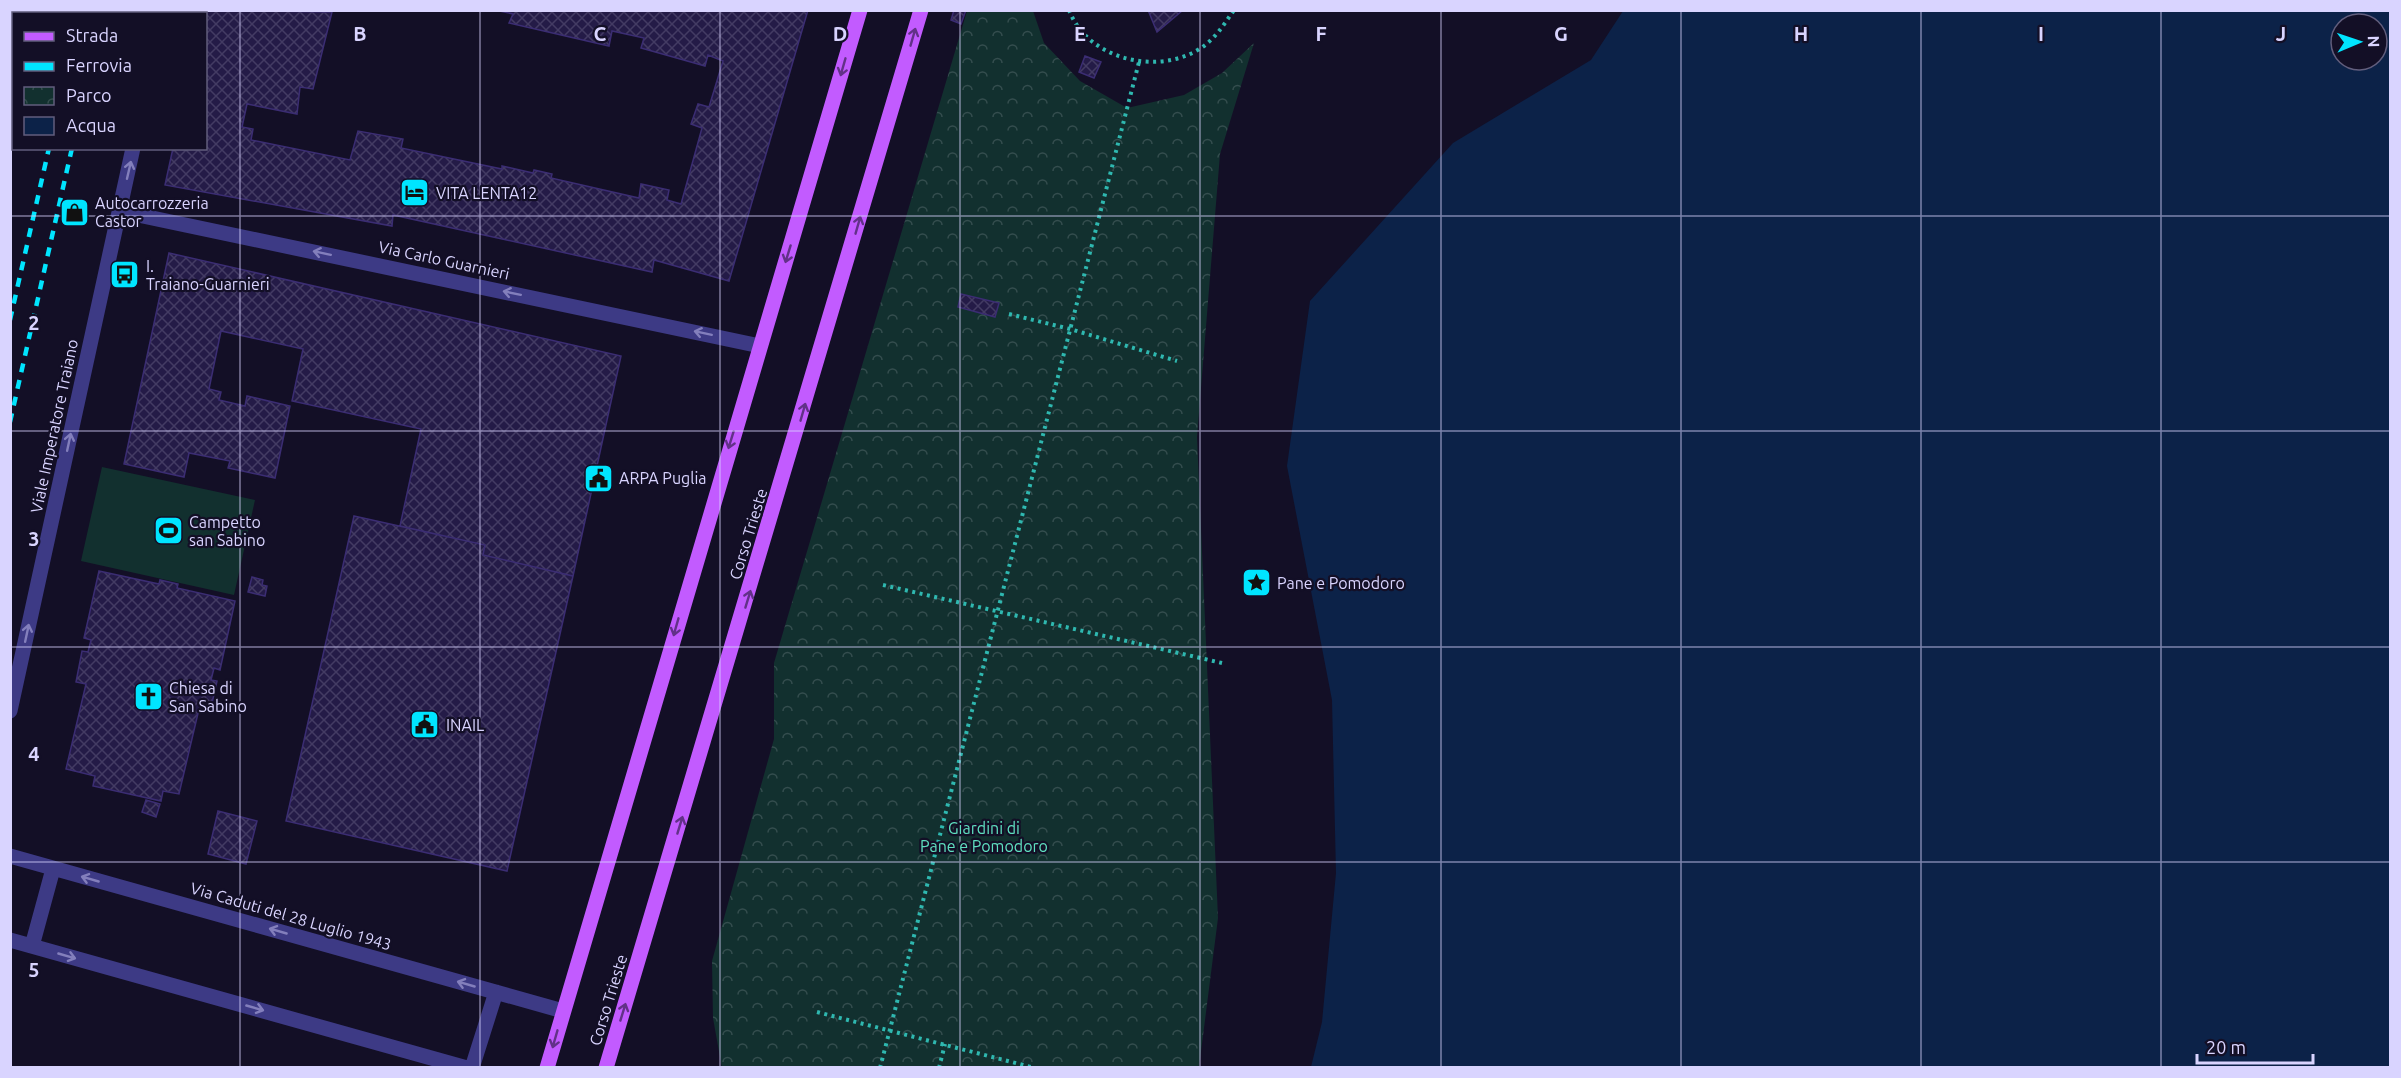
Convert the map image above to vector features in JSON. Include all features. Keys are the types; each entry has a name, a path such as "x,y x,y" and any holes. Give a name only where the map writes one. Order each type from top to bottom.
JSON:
{"main road":[{"path":"547,1068 860,10"},
{"name":"Corso Trieste","path":"606,1068 921,10"}],"street":[{"name":"Viale Imperatore Traiano","path":"10,711 134,150"},
{"name":"Via Carlo Guarnieri","path":"119,211 760,346"},
{"name":"Via Caduti del 28 Luglio 1943","path":"10,856 563,1011"},
{"path":"32,946 53,868"},
{"path":"10,940 470,1068 496,992"}],"path":[{"path":"1069,10 1088,38 1112,54 1139,62 1168,61 1196,51 1219,33 1234,10"},
{"path":"880,1068 1139,62"},
{"path":"1009,314 1070,328 1177,361"},
{"path":"883,585 1222,663"},
{"path":"817,1012 1035,1068"},
{"path":"939,1068 945,1044"}],"green space":[{"name":"Giardini di Pane e Pomodoro","path":"967,11 1033,11 1044,43 1080,81 1127,108 1184,95 1222,73 1254,43 1220,154 1197,437 1218,918 1199,1067 722,1068 713,1018 712,961 774,739 774,663"},
{"name":"Campetto san Sabino","path":"102,467 255,500 234,595 81,561"}],"water":[{"path":"1623,11 2390,11 2390,1067 1311,1067 1322,1022 1336,873 1332,700 1287,466 1310,301 1453,143 1591,60"}],"building":[{"path":"203,10 332,12 313,89 300,87 297,114 247,104 242,127 253,129 251,140 350,160 358,131 403,139 401,148 502,169 502,166 533,173 534,170 552,174 551,178 639,198 641,184 669,190 667,200 681,204 702,128 691,124 698,104 709,107 723,61 708,55 705,66 641,48 644,38 612,31 609,46 509,23 513,14 495,10 808,10 729,281 654,260 652,272 393,215 392,226 165,185 173,150 207,150 207,12 202,12"},
{"path":"954,10 966,10 961,24 951,20"},
{"path":"1148,10 1183,10 1157,32"},
{"path":"1085,56 1101,62 1094,78 1079,72"},
{"path":"169,253 621,356 573,576 483,555 485,545 400,526 421,429 292,401 303,349 221,331 209,389 221,392 219,400 245,406 247,396 290,406 275,478 228,468 230,461 189,453 184,477 124,464"},
{"path":"961,294 999,303 995,317 958,307"},
{"path":"354,516 485,545 483,555 573,576 507,871 286,821"},
{"name":"Chiesa di San Sabino","path":"99,571 159,584 160,580 178,584 177,588 235,601 220,670 214,668 211,680 217,681 210,712 199,709 179,794 163,791 161,801 93,786 95,776 66,769 86,684 76,682 82,651 88,652 91,640 84,638"},
{"path":"252,577 263,580 262,585 267,586 265,596 248,592"},
{"path":"146,800 160,804 156,817 142,812"},
{"path":"218,811 257,821 246,864 208,854"}],"railway":[{"path":"10,320 49,150"},
{"path":"10,422 72,150"}],"place":[{"name":"VITA LENTA12","path":"415,193"},
{"name":"Autocarrozzeria Castor","path":"74,212"},
{"name":"I. Traiano-Guarnieri","path":"125,275"},
{"name":"ARPA Puglia","path":"598,478"},
{"name":"Campetto san Sabino","path":"168,531"},
{"name":"Pane e Pomodoro","path":"1256,583"},
{"name":"Chiesa di San Sabino","path":"148,697"},
{"name":"INAIL","path":"425,725"}]}
